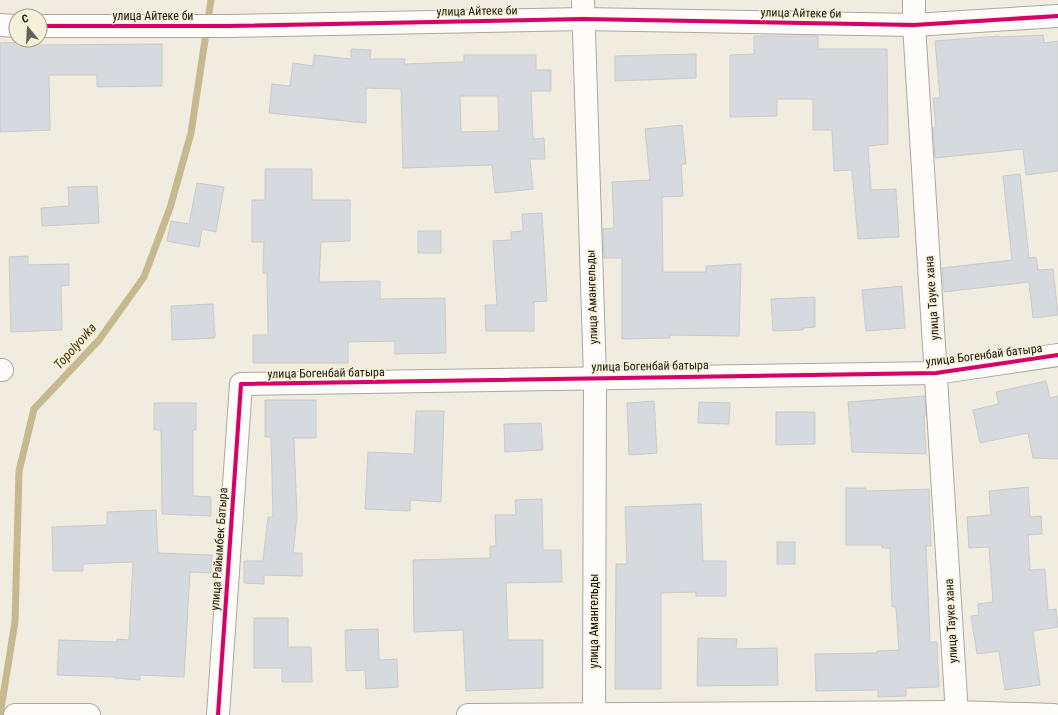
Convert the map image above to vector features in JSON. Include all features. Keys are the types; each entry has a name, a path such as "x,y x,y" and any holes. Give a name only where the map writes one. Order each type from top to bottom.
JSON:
{"street":[{"name":"улица Тауке хана","path":"914,0 914,25 957,714"},
{"name":"улица Айтеке би","path":"48,26 227,26 583,10 914,25 1058,16"},
{"name":"улица Амангельды","path":"583,10 595,377 594,715"},
{"name":"улица Богенбай батыра","path":"241,384 595,377 936,373 1058,355"},
{"name":"улица Райымбек Батыра","path":"218,715 241,384"},
{"path":"15,715 89,715"},
{"path":"468,715 1054,715"}],"building":[{"path":"1043,35 1044,43 1058,41 1058,171 1026,175 1023,149 935,158 933,128 936,127 933,98 940,98 935,41 999,36"},
{"path":"754,36 818,36 818,49 887,49 888,144 868,146 871,190 896,189 899,237 858,239 852,170 834,171 832,130 813,130 813,99 777,99 777,116 730,117 730,55 754,54"},
{"path":"0,43 8,43 8,48 48,48 48,45 162,44 162,86 97,87 97,75 49,75 50,130 0,132"},
{"path":"351,49 371,50 370,59 405,59 404,64 464,62 464,55 536,55 536,70 551,70 551,91 531,91 533,139 544,138 545,159 530,159 533,189 495,193 492,165 403,168 401,89 366,88 366,123 269,113 272,84 290,86 293,63 313,66 314,55 351,59","holes":["460,96 498,96 499,131 461,132"]},
{"path":"696,54 696,78 615,81 615,56"},
{"path":"682,125 686,164 681,164 683,196 662,197 663,272 706,272 706,266 741,264 739,336 670,335 670,338 622,339 622,258 604,258 603,229 614,228 612,182 650,180 645,129"},
{"path":"265,169 312,169 312,200 350,200 350,241 321,242 319,282 380,281 380,299 445,298 446,353 395,354 395,341 348,342 348,363 253,363 253,335 268,335 267,273 263,273 264,242 252,242 252,200 265,200"},
{"path":"1020,174 1029,258 1036,257 1038,270 1053,269 1058,315 1033,318 1029,282 944,292 942,268 1012,260 1003,176"},
{"path":"197,183 224,187 216,232 202,229 199,247 167,241 171,221 189,224"},
{"path":"97,186 99,223 42,226 41,208 69,206 68,187"},
{"path":"542,213 547,301 534,302 534,331 486,331 485,305 497,305 493,241 511,240 511,232 523,231 522,214"},
{"path":"418,231 441,231 441,253 418,253"},
{"path":"28,256 28,265 69,264 69,285 61,286 62,330 11,332 9,257"},
{"path":"902,286 905,328 866,331 862,290"},
{"path":"815,297 815,327 803,328 803,330 773,331 771,299"},
{"path":"213,304 215,338 172,340 171,306"},
{"path":"1046,381 1050,398 1058,396 1058,459 1033,458 1028,433 980,443 973,410 999,404 996,392"},
{"path":"925,396 926,416 924,416 926,454 852,452 848,402"},
{"path":"265,400 316,400 316,438 294,438 297,516 293,553 302,553 302,576 264,575 264,584 244,583 244,561 263,561 268,517 273,517 271,437 265,437"},
{"path":"654,401 657,453 629,455 627,403"},
{"path":"699,402 730,403 729,424 698,423"},
{"path":"154,403 196,403 196,430 193,430 193,496 211,497 211,516 162,514 161,430 154,430"},
{"path":"416,411 444,411 441,502 410,500 410,511 365,509 368,452 414,454"},
{"path":"776,412 815,412 815,444 776,445"},
{"path":"541,423 543,450 505,452 504,424"},
{"path":"1028,487 1030,517 1041,516 1042,534 1028,535 1030,570 1045,569 1048,610 1056,609 1058,627 1033,631 1040,685 1005,690 999,651 977,654 971,616 979,615 978,604 993,602 989,547 969,548 967,517 991,515 989,491"},
{"path":"846,488 866,488 866,491 929,489 931,546 926,546 930,642 937,642 939,687 906,688 906,696 878,697 878,690 816,691 815,654 877,653 877,651 899,650 896,607 892,607 890,548 882,548 882,545 846,545"},
{"path":"542,499 543,550 561,550 562,582 506,583 508,640 543,640 543,688 466,691 463,630 414,632 413,560 490,558 490,546 496,546 495,515 516,515 515,500"},
{"path":"701,504 703,561 726,561 726,596 696,596 696,592 661,593 661,689 615,689 616,564 627,564 625,507"},
{"path":"156,510 158,553 212,555 211,573 190,572 184,677 140,675 140,680 114,677 57,675 59,640 117,642 117,639 129,640 133,562 83,564 83,571 53,571 52,527 107,525 107,512"},
{"path":"777,542 795,542 795,564 777,564"},
{"path":"254,618 288,618 288,647 311,647 312,682 282,682 282,668 254,668"},
{"path":"378,629 379,660 397,659 398,687 366,689 365,670 346,671 345,630"},
{"path":"698,638 737,639 736,649 777,648 778,685 697,686"}],"waterway":[{"name":"Topolyovka","path":"0,715 15,622 19,471 34,409 99,340 144,277 170,208 191,133 211,0"}],"cycle path":[{"path":"48,26 227,26 583,19 914,25 1058,16"},
{"path":"218,715 241,384 936,373 1058,355"}]}
